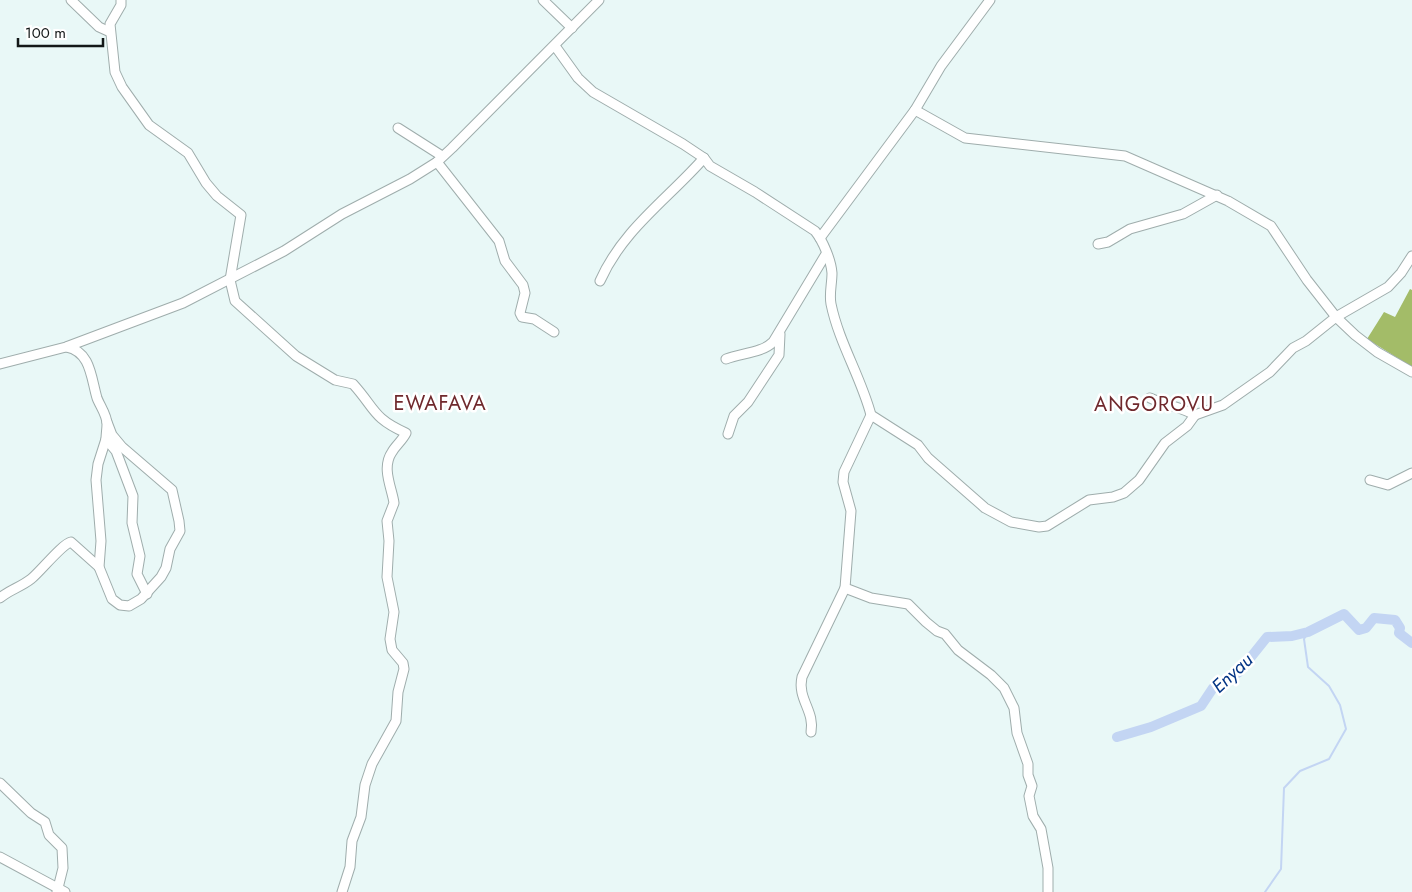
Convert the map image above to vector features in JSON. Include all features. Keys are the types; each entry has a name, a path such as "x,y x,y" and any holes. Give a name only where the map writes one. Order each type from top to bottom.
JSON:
{"street":[{"path":"71,0 98,27 110,32"},
{"path":"121,0 121,5 110,24 115,72 138,113 149,125 188,153 211,189 241,215 230,280 235,302 277,341 316,370 335,380 353,384 370,408 386,424 406,433 390,455 388,464 388,483 394,504 388,517 387,532 389,543 386,577 394,612 391,644 393,652 403,662 404,668 398,692 396,721 372,764 365,785 361,817 352,841 350,867 342,892"},
{"path":"543,0 572,28"},
{"path":"0,364 66,347 184,303 284,251 342,214 410,179 440,159 599,0"},
{"path":"820,238 915,110 941,66 990,0"},
{"path":"555,46 578,78 593,92 683,144 704,158 710,166 755,192 814,231 820,238 826,254 832,271 831,306 845,351 866,393 871,415 844,472 844,482 852,511 845,588 801,683 804,703 812,715 811,732"},
{"path":"915,110 965,138 1125,156 1218,196 1271,226 1293,261 1336,317 1377,352 1412,372"},
{"path":"398,128 440,159 499,241 505,261 523,285 525,293 520,313 522,317 534,319 554,332"},
{"path":"600,281 625,238 638,223 680,187 704,158"},
{"path":"1098,244 1108,242 1130,229 1183,214 1218,196"},
{"path":"726,359 737,354 765,348 780,334 826,254"},
{"path":"871,415 918,445 928,458 985,508 1011,522 1039,527 1047,526 1089,500 1113,497 1124,493 1139,480 1165,443 1188,426 1195,415 1223,405 1270,372 1293,348 1306,341 1336,317 1388,287 1401,274 1412,256"},
{"path":"728,434 734,416 748,402 779,355 780,334"},
{"path":"66,347 76,349 84,357 112,435 122,447 163,480 172,490 176,500 180,532 170,549 166,568 146,594 129,606 120,605 112,600 99,567 101,541 96,480 98,464 106,440 107,422"},
{"path":"1150,398 1176,408 1183,408 1195,415"},
{"path":"106,440 120,460 133,496 132,523 140,556 137,574 146,594"},
{"path":"1370,480 1388,485 1412,473"},
{"path":"0,598 30,580 57,555 66,543 71,542 99,567"},
{"path":"845,588 871,598 908,604 937,631 945,634 958,650 996,680 1007,694 1014,708 1020,743 1028,764 1028,775 1032,786 1029,796 1033,816 1041,828 1048,868 1048,892"},
{"path":"0,783 31,813 45,822 49,836 62,848 63,868 60,891 0,857"}],"green space":[{"path":"1410,289 1412,290 1412,367 1367,339 1384,312 1395,317"}],"waterway":[{"name":"Enyau","path":"1117,737 1151,727 1201,706 1213,688 1239,672 1267,637 1292,636 1308,632 1344,614 1359,630 1366,628 1374,618 1395,620 1400,628 1399,633 1412,643"},
{"path":"1265,892 1281,869 1284,788 1300,771 1329,759 1346,729 1340,705 1329,686 1308,667 1304,639 1308,632"}],"district":[{"name":"EWAFAVA","path":"440,403"},
{"name":"ANGOROVU","path":"1154,404"}]}
